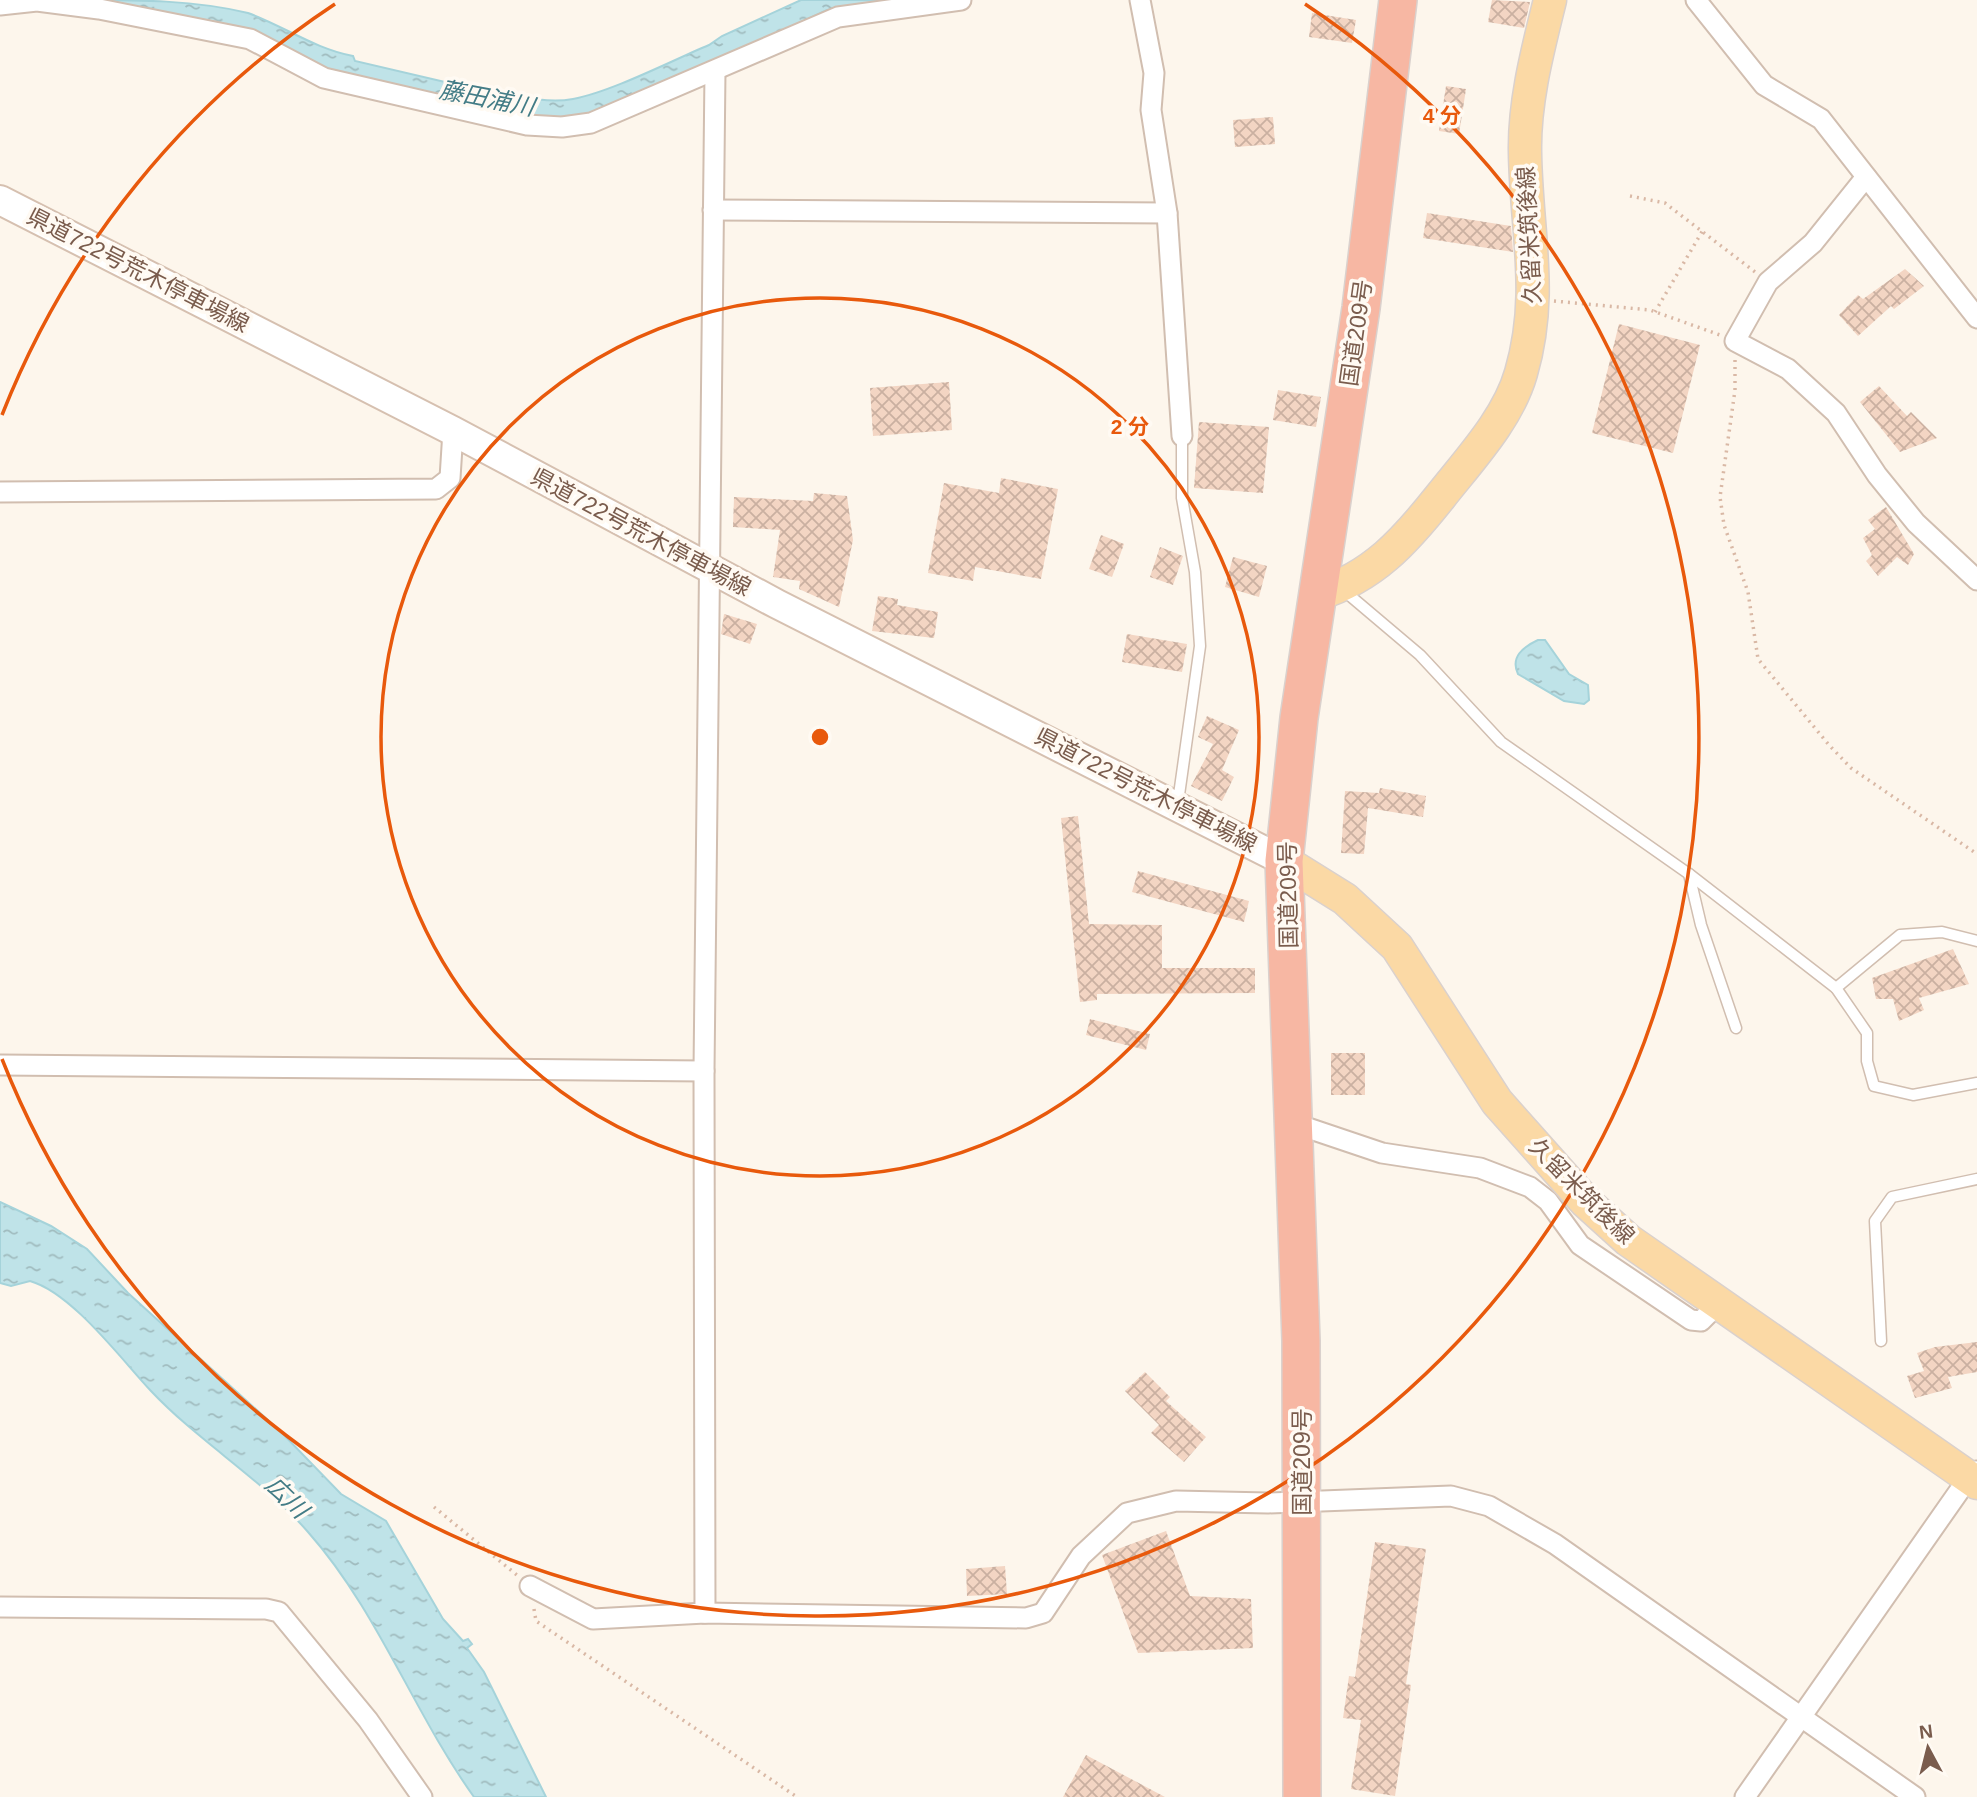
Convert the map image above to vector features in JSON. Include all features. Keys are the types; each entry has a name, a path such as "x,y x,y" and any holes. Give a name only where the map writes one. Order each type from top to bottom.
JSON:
{"highway":[{"name":"国道209号","path":"1303,1797 1301,1341 1284,861 1300,718 1329,591 1398,0"}],"main road":[{"name":"久留米筑後線","path":"1329,591 1403,544 1502,414 1521,375 1535,299 1525,148 1530,89 1550,0"},
{"name":"県道722号荒木停車場線","path":"0,200 453,431 708,567 1284,861"},
{"name":"久留米筑後線","path":"1284,861 1345,899 1397,947 1497,1102 1586,1202 1628,1240 1974,1477"}],"street":[{"path":"0,5 37,1 99,9 250,39 324,78 527,125 562,127 591,123 838,17 961,0"},
{"path":"1140,0 1154,74 1151,110 1167,213 1182,436"},
{"path":"1696,0 1764,85 1821,119 1977,318"},
{"path":"705,1613 708,567 715,71"},
{"path":"1866,177 1812,243 1768,282 1735,341 1788,369 1836,413 1877,475 1916,523 1977,580"},
{"path":"713,210 1167,213"},
{"path":"0,492 436,489 450,478 453,431"},
{"path":"0,1065 705,1072"},
{"path":"1293,1123 1382,1153 1480,1168 1510,1178 1530,1187 1548,1202 1580,1245 1691,1320 1701,1321 1719,1303"},
{"path":"1745,1797 1974,1477"},
{"path":"530,1586 593,1619 705,1613 1026,1618 1043,1613 1081,1556 1127,1513 1177,1501 1302,1501 1451,1496 1489,1506 1555,1544 1915,1797"},
{"path":"0,1607 279,1612 368,1720 422,1797"}],"lane":[{"path":"1178,806 1200,646 1195,572 1182,498 1182,436"},
{"path":"1329,591 1420,655 1502,742 1689,874 1836,988 1867,1033 1867,1061 1874,1086 1913,1095 1977,1083"},
{"path":"1689,874 1701,925 1736,1028"},
{"path":"1836,988 1900,935 1942,932 1977,941"},
{"path":"1881,1341 1875,1222 1892,1197 1977,1179"}],"path":[{"path":"1630,196 1665,203 1768,282"},
{"path":"1656,312 1703,230"},
{"path":"1535,299 1656,312 1735,341 1735,390 1720,498 1724,525 1748,592 1758,659 1772,680 1851,768 1977,854"},
{"path":"434,1507 530,1586 536,1621 797,1797"}],"water":[{"name":"藤田浦川","path":"82,0 208,5 248,13 313,43 353,56 355,61 492,93 493,90 553,101 573,99 623,83 801,0 892,0 827,10 719,61 590,115 567,119 530,118 325,70"},
{"path":"1538,640 1545,640 1569,674 1588,685 1589,700 1584,704 1564,701 1518,674 1516,663 1519,653"},
{"name":"広川","path":"0,1202 51,1226 87,1249 128,1293 281,1432 341,1494 386,1521 443,1619 463,1641 468,1639 472,1644 467,1648 484,1672 546,1797 474,1797 432,1731 355,1595 308,1532 271,1495 170,1410 95,1328 62,1299 30,1281 11,1286 0,1283"}],"building":[{"path":"1492,0 1530,2 1524,28 1488,22"},
{"path":"1312,13 1356,20 1352,43 1309,37"},
{"path":"1446,86 1466,89 1459,134 1439,131"},
{"path":"1273,117 1275,144 1235,147 1233,120"},
{"path":"1427,213 1511,226 1513,252 1423,238"},
{"path":"1905,269 1924,286 1894,309 1891,306 1858,336 1839,315 1858,295 1863,299"},
{"path":"1619,324 1700,345 1673,453 1592,433"},
{"path":"949,382 952,430 873,436 870,388"},
{"path":"1879,386 1907,416 1911,412 1937,438 1900,452 1860,402"},
{"path":"1278,390 1321,397 1316,427 1273,420"},
{"path":"1199,422 1269,427 1263,493 1194,488"},
{"path":"1001,478 1058,489 1041,579 975,567 973,581 928,573 944,483 999,493"},
{"path":"814,493 847,496 853,540 839,607 799,589 800,581 773,577 780,530 733,527 734,497 813,501"},
{"path":"1886,507 1914,554 1908,565 1897,557 1878,576 1866,561 1872,555 1863,538 1875,529 1868,520"},
{"path":"1101,535 1124,544 1112,577 1089,569"},
{"path":"1160,547 1183,556 1173,585 1150,577"},
{"path":"1233,557 1267,566 1259,597 1225,587"},
{"path":"878,596 898,599 897,605 938,612 934,638 872,631"},
{"path":"724,614 757,624 750,644 721,634"},
{"path":"1127,634 1187,644 1182,672 1122,662"},
{"path":"1207,716 1239,730 1222,770 1234,777 1222,801 1191,786 1213,744 1198,737"},
{"path":"1380,788 1426,796 1423,817 1368,808 1364,854 1341,853 1345,791 1379,793"},
{"path":"1078,816 1089,924 1162,925 1162,968 1255,968 1255,993 1097,994 1097,1000 1080,1002 1061,818"},
{"path":"1138,871 1249,901 1244,922 1132,892"},
{"path":"1953,949 1969,984 1919,998 1924,1010 1899,1021 1893,999 1876,999 1872,978"},
{"path":"1090,1019 1150,1034 1146,1050 1086,1035"},
{"path":"1331,1053 1365,1053 1365,1095 1331,1095"},
{"path":"1977,1342 1977,1372 1948,1377 1952,1388 1915,1398 1907,1376 1924,1371 1917,1353 1935,1347"},
{"path":"1145,1372 1170,1397 1166,1401 1206,1437 1184,1462 1151,1433 1159,1425 1125,1391"},
{"path":"1166,1531 1190,1596 1251,1599 1253,1648 1138,1653 1102,1555"},
{"path":"1375,1542 1426,1549 1406,1684 1411,1685 1395,1796 1351,1789 1361,1720 1343,1718 1349,1676 1355,1677"},
{"path":"1005,1566 1007,1594 967,1596 966,1569"},
{"path":"1086,1755 1165,1797 1063,1797"}]}
